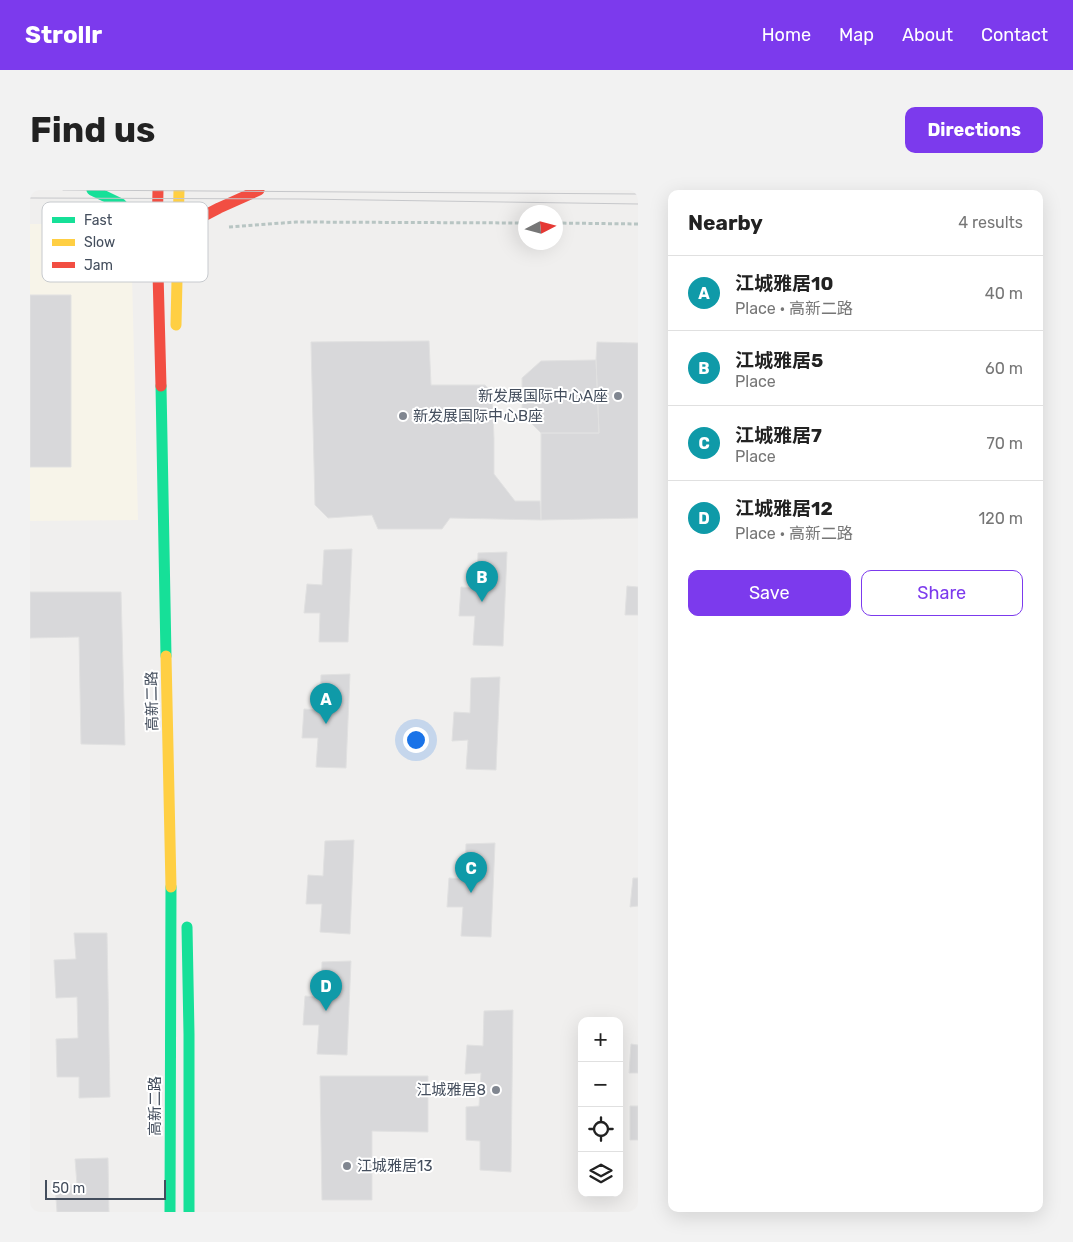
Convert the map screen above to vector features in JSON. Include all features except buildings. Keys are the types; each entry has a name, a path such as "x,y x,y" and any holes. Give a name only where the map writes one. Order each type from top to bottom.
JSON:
{"main road":[{"path":"92,190 117,202"},
{"path":"208,214 259,190"},
{"path":"158,282 160,288"},
{"name":"高新二路","path":"160,282 171,878 170,1212"},
{"path":"177,335 178,282"},
{"path":"187,914 189,1212"}],"path":[{"path":"228,227 296,222 518,223"},
{"path":"563,223 638,224"}],"shaded area":[{"path":"30,224 42,224 42,282 132,282 138,520 30,521"}],"tram line":[{"path":"63,190 638,194"},
{"path":"30,198 301,199 638,204"}],"traffic: fast":[{"path":"92,190 117,202"},
{"path":"161,386 166,656"},
{"path":"170,1212 171,887"},
{"path":"187,927 189,1212"}],"traffic: slow":[{"path":"179,190 179,202"},
{"path":"176,325 177,282"},
{"path":"166,656 171,887"}],"traffic: jam":[{"path":"158,190 158,202"},
{"path":"208,214 259,190"},
{"path":"158,282 161,386"}],"place":[{"name":"新发展国际中心A座","path":"618,396"},
{"name":"新发展国际中心B座","path":"403,416"},
{"name":"江城雅居5","path":"482,602"},
{"name":"江城雅居10","path":"326,724"},
{"name":"江城雅居7","path":"471,893"},
{"name":"江城雅居12","path":"326,1011"},
{"name":"江城雅居8","path":"496,1090"},
{"name":"江城雅居13","path":"347,1166"}]}
